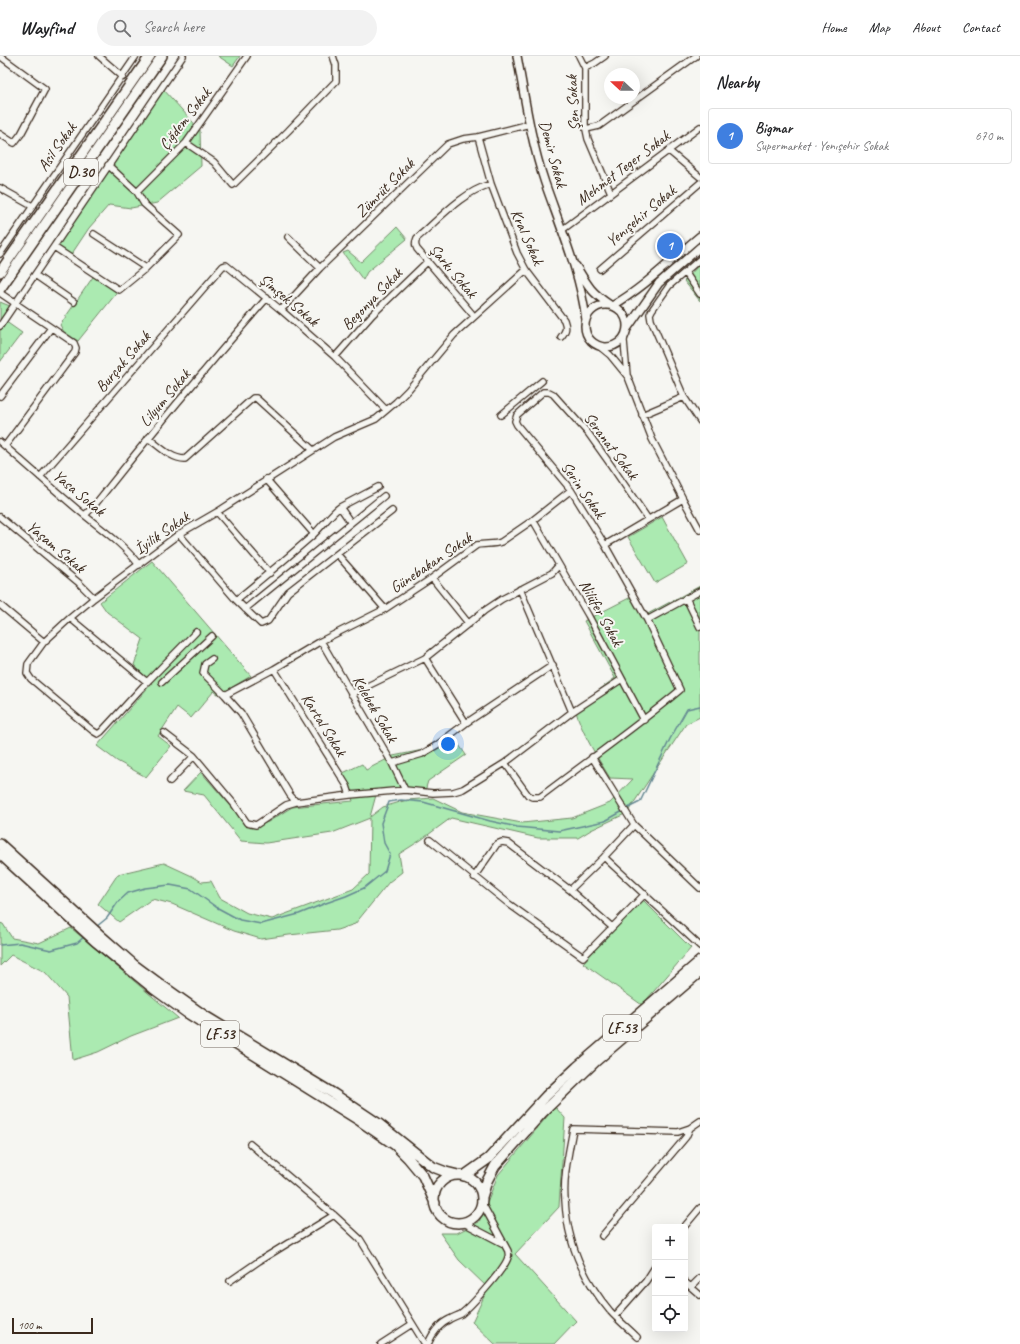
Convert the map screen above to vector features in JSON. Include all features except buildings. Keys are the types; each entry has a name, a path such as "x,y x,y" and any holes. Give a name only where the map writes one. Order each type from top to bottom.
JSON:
{"highway":[{"name":"D.30","path":"0,272 150,56"},
{"name":"D.30","path":"0,289 162,56"},
{"name":"LF.53","path":"0,844 138,977 187,1013 360,1121 395,1145 423,1176 437,1210 442,1216 455,1222 469,1220 475,1216 479,1210 487,1181 495,1166 542,1113 596,1061 700,972"},
{"name":"LF.53","path":"0,854 83,925"},
{"name":"LF.53","path":"97,938 205,1016 334,1094 378,1124 432,1167 470,1178 478,1186 482,1200"},
{"name":"LF.53","path":"435,1203 436,1189 445,1179 461,1175 488,1159 546,1096 577,1067 700,961"}],"street":[{"path":"0,56 45,89 21,134 14,143 0,134"},
{"path":"99,56 123,76"},
{"name":"Asil Sokak","path":"0,254 2,245 32,206 136,56"},
{"path":"0,326 183,56"},
{"name":"Çığdem Sokak","path":"137,192 186,144 247,56"},
{"path":"186,144 214,162 233,185 336,81 336,65 333,56"},
{"name":"Demir Sokak","path":"517,56 538,162 571,257 585,305 586,320"},
{"name":"Şen Sokak","path":"579,56 585,68 586,130 590,144 611,193"},
{"path":"585,68 595,64 605,56"},
{"path":"586,130 599,126 696,56"},
{"name":"Zümrüt Sokak","path":"281,310 320,268 382,210 442,149 456,141 530,124"},
{"name":"Mehmet Teger Sokak","path":"562,230 700,127"},
{"name":"Kral Sokak","path":"478,136 491,184 517,253 526,270 564,320 566,326 565,332 561,337"},
{"path":"669,151 700,177"},
{"path":"54,247 119,290 146,268 179,235 144,204 137,192 108,165"},
{"name":"Yenışehir Sokak","path":"600,269 700,183"},
{"name":"Şarkı Sokak","path":"474,316 415,245 417,238 462,199 480,187 491,184"},
{"path":"0,188 32,206"},
{"path":"94,234 146,268"},
{"path":"628,377 610,355 593,343 586,332 586,320 593,310 598,307 611,305 630,295 654,277 700,236"},
{"path":"288,237 320,268"},
{"path":"598,346 611,347 617,344 659,283 699,248"},
{"name":"Demir Sokak","path":"571,257 589,288 596,295 611,305"},
{"path":"700,259 669,286 650,314 651,320 684,397 700,421"},
{"name":"Begonya Sokak","path":"335,357 372,316 428,261"},
{"name":"Şimşek Sokak","path":"226,265 267,298 335,357 386,410"},
{"name":"Burçak Sokak","path":"40,477 223,266 226,265"},
{"name":"İyilik Sokak","path":"147,682 98,734 30,679 27,673 28,664 44,642 70,618 179,534 217,512 266,479 334,437 376,418 408,390 454,335 526,270"},
{"path":"685,272 700,294"},
{"path":"35,275 74,302"},
{"path":"0,293 74,343 76,348 75,352 2,444"},
{"name":"Lilyum Sokak","path":"84,515 93,507 148,438 267,298"},
{"path":"611,305 622,312 626,317 626,332 624,341 628,377 642,415 652,439 700,530"},
{"path":"0,396 51,328"},
{"path":"501,415 542,381"},
{"name":"Serin Sokak","path":"549,392 544,392 516,415 515,421 570,490 605,545 647,620 680,690 644,720"},
{"name":"Seranat Sokak","path":"549,392 553,394 588,433 648,519"},
{"path":"642,415 684,397"},
{"path":"148,438 179,459 185,459 253,398 256,398 313,450"},
{"name":"Yasa Sokak","path":"2,444 84,515 111,536 132,556 139,565"},
{"path":"266,479 314,534"},
{"path":"236,600 270,573 314,534 331,513 378,487"},
{"name":"Günebakan Sokak","path":"225,695 274,669 321,640 385,609 432,578 477,545 495,544 501,542 533,520 570,490"},
{"path":"245,609 384,496"},
{"path":"605,545 683,499"},
{"path":"340,507 351,522"},
{"path":"179,534 236,600 261,624 268,621 288,592 392,511"},
{"path":"217,512 270,573"},
{"name":"Yaşam Sokak","path":"0,517 79,583 94,598"},
{"name":"Nilüfer Sokak","path":"533,520 560,565 644,720"},
{"path":"337,554 385,609"},
{"path":"351,694 425,658 484,611 502,599 552,573 560,565"},
{"path":"432,578 469,624"},
{"path":"520,589 572,712"},
{"path":"647,620 700,591"},
{"path":"686,598 700,627"},
{"path":"0,605 44,642"},
{"path":"70,618 147,682 196,632"},
{"path":"162,682 212,636"},
{"name":"Kelebek Sokak","path":"321,640 392,763 405,790"},
{"path":"425,658 466,723"},
{"path":"212,659 205,664 204,673 241,713 290,795 296,802"},
{"path":"392,763 422,754 437,745 466,723 553,666"},
{"name":"Kartal Sokak","path":"274,669 347,786 350,795"},
{"path":"164,733 194,756 247,822 256,824 286,805 296,802 405,790 433,793 453,792 463,789 505,763 572,712 622,679"},
{"path":"505,763 528,795 532,798 540,797 592,757 644,720"},
{"path":"170,782 194,756"},
{"path":"592,757 632,823 700,888"},
{"path":"570,890 604,857 632,823"},
{"path":"430,840 474,877 583,957 645,894"},
{"path":"474,877 497,844 502,842 508,843 570,890 612,927"},
{"path":"604,857 700,945"},
{"path":"637,1337 615,1316 592,1288 580,1266 568,1228 564,1198 567,1165 573,1130 678,1132 690,1128 700,1121"},
{"path":"602,1236 686,1137 690,1128"},
{"path":"250,1144 334,1215 360,1240 426,1344 439,1326 448,1319 460,1314 483,1292 505,1264 508,1257 508,1251 492,1224 482,1200"},
{"path":"687,1224 700,1208"},
{"path":"230,1281 259,1261 334,1215"},
{"path":"462,1222 504,1244"},
{"path":"615,1316 646,1281 652,1272"},
{"path":"691,1286 700,1278"},
{"path":"688,1284 700,1295"},
{"path":"381,1344 412,1324"}],"green space":[{"path":"218,56 240,56 233,66"},
{"path":"164,90 200,130 201,166 157,203 131,208 109,205 89,228 71,255 52,243"},
{"path":"397,227 407,239 367,272 363,280 343,253 348,251 361,262"},
{"path":"700,264 700,301 684,281"},
{"path":"95,274 119,290 78,341 64,332 60,325"},
{"path":"0,302 10,306 2,319 22,333 0,362"},
{"path":"662,517 688,564 655,583 628,537"},
{"path":"152,561 251,676 219,695 214,691 191,718 177,707 158,736 171,746 146,777 117,761 97,746 152,683 134,665 143,639 107,612 100,602"},
{"path":"700,586 700,717 686,724 627,813 591,830 578,838 538,838 451,818 399,854 402,872 389,882 355,924 337,930 261,939 234,931 172,904 152,899 119,922 98,904 118,874 164,863 202,882 211,881 220,898 247,913 272,919 353,889 369,874 370,818 332,833 266,843 241,841 204,795 183,791 201,772 250,828 268,822 292,807 353,801 343,773 362,764 366,770 393,756 423,750 450,732 466,755 428,781 425,791 376,795 370,817 383,807 407,800 433,798 462,812 522,823 572,818 610,803 633,779 610,778 581,726 575,708 615,678 584,621 633,596 642,617"},
{"path":"641,898 691,948 642,1005 583,963"},
{"path":"0,923 3,924 12,938 39,943 71,928 178,1018 131,1036 98,1052 73,1060 67,997 45,972 11,955 0,966"},
{"path":"555,1107 565,1118 559,1207 515,1254 576,1321 554,1344 495,1344 472,1322 488,1288 459,1260 440,1233 457,1233 479,1222 498,1175"}],"waterway":[{"path":"626,809 640,802 670,739 687,709 700,706"},
{"path":"96,927 107,918 118,902 128,893 145,888 170,885 191,889 216,907 240,920 261,924 299,914 346,896 364,888 385,871 390,854 384,843 381,823 389,802 401,800 423,802 517,827 559,831 605,821 623,811"},
{"path":"0,945 20,943 51,950 77,943 85,936"}],"place":[{"name":"Bigmar","path":"670,246"}]}
